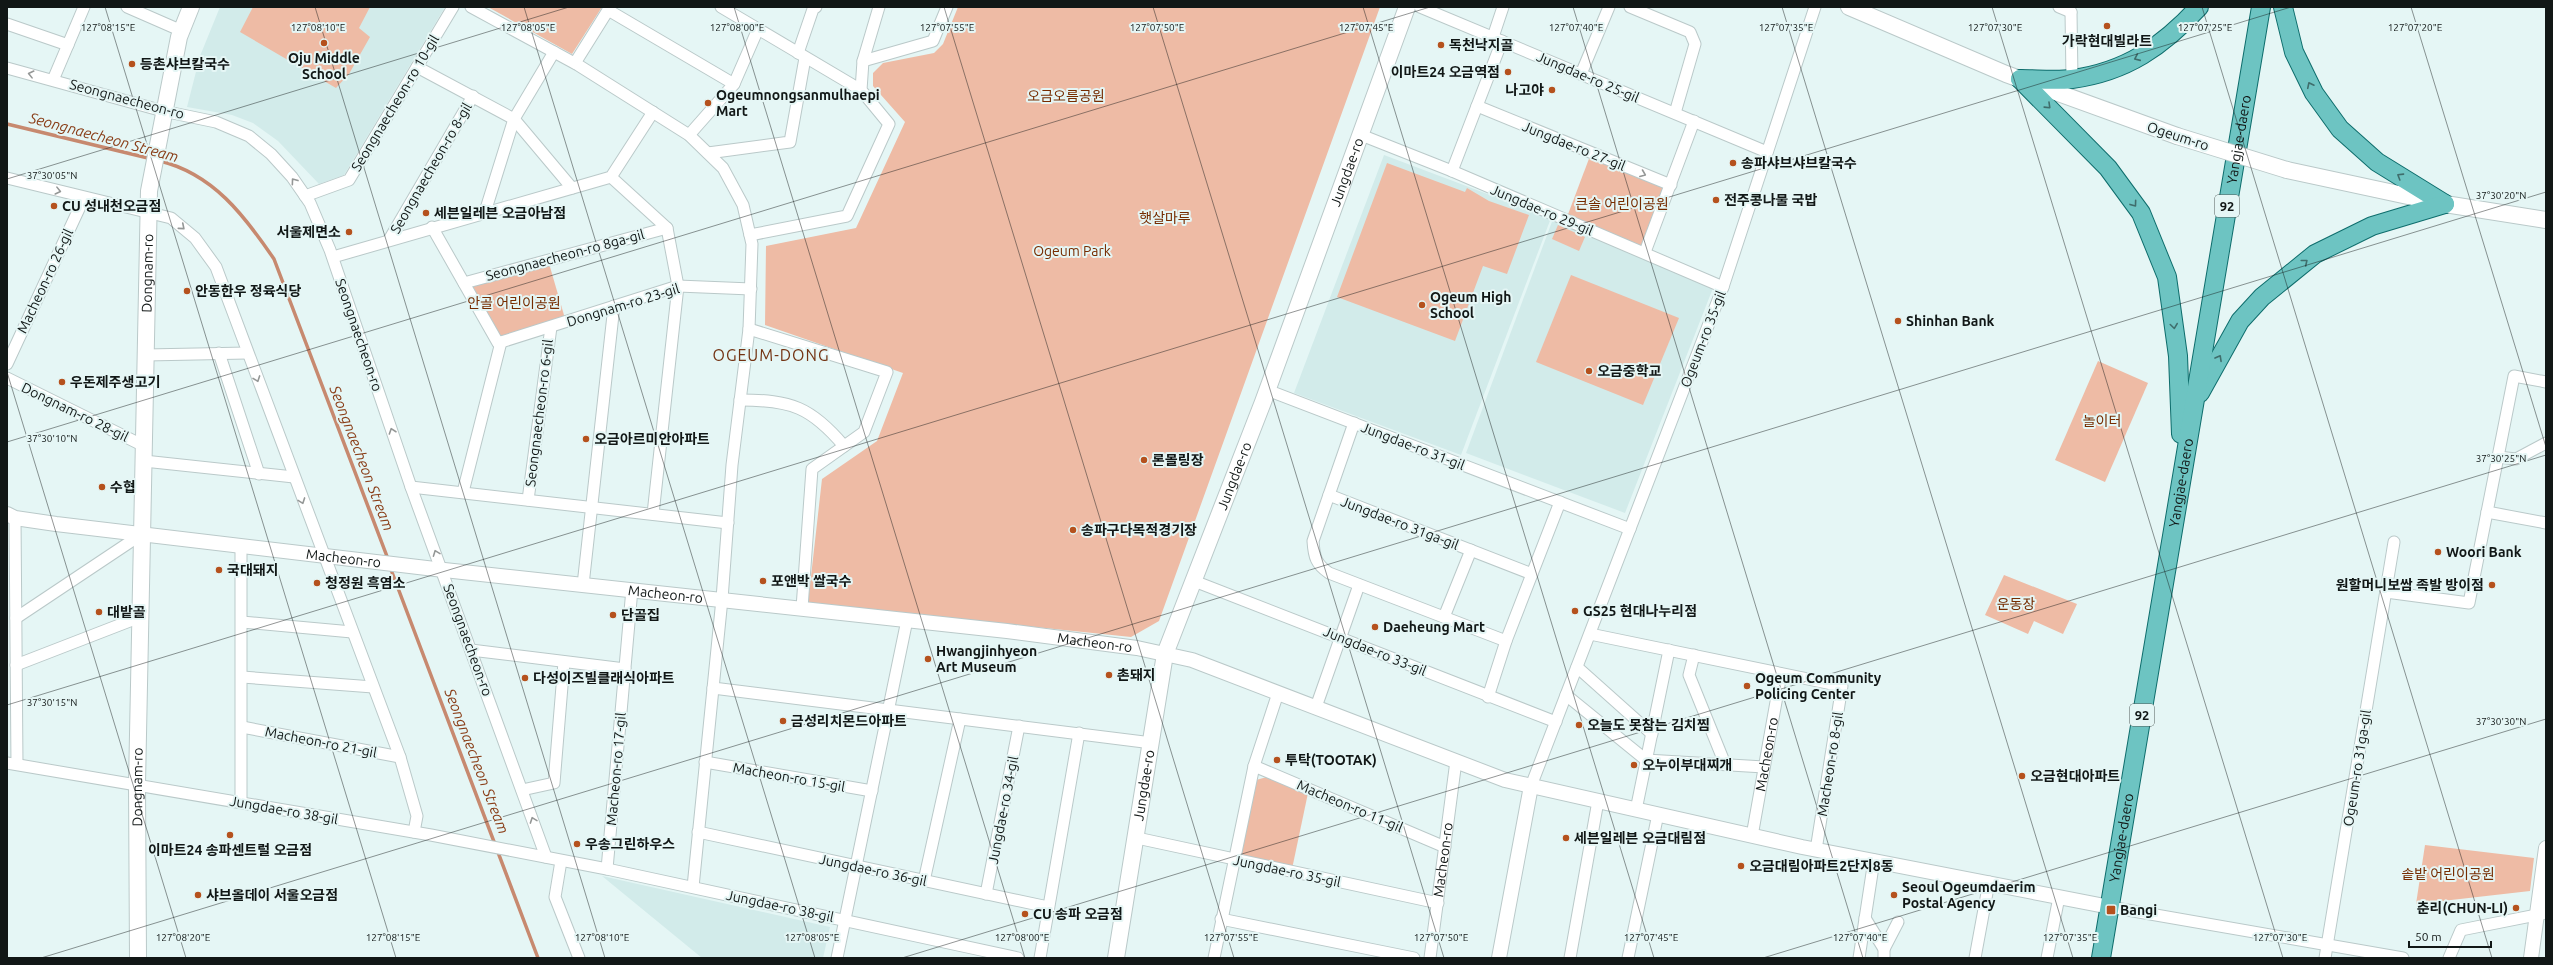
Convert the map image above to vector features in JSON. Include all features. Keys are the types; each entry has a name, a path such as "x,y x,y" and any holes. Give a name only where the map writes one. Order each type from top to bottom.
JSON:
{"main road":[{"path":"163,111 182,30 191,7"},
{"name":"Jungdae-ro","path":"1116,958 1152,743 1165,654 1267,390 1407,7"},
{"name":"Ogeum-ro","path":"1849,7 2020,79 2176,136 2287,170 2445,204 2546,220"},
{"path":"2020,79 2072,79 2111,70 2150,52 2180,28 2199,7"},
{"name":"Yangjae-daero","path":"2101,958 2261,7"},
{"path":"2283,7 2294,52 2314,93 2340,129 2378,162 2445,204"},
{"path":"2020,79 2108,168 2144,220 2167,277 2178,356 2183,472"},
{"name":"Dongnam-ro","path":"138,958 137,784 149,191 163,111"},
{"path":"2194,404 2240,320 2262,297 2315,254 2372,226 2445,204"}],"street":[{"path":"53,80 84,7"},
{"path":"127,7 182,30"},
{"name":"Seongnaecheon-ro 10-gil","path":"305,196 349,180 453,7"},
{"path":"472,7 575,63 688,135 723,168 744,205 752,244 749,329 740,400 693,887"},
{"path":"721,7 862,90 889,124 846,216 750,235"},
{"path":"708,153 790,142 801,55 813,9 816,7"},
{"path":"862,90 863,61 879,7"},
{"path":"863,61 933,41 947,7"},
{"name":"Jungdae-ro 25-gil","path":"1420,7 1767,152"},
{"path":"1452,171 1477,106 1497,39 1503,7"},
{"path":"1581,74 1609,7"},
{"path":"1630,7 1690,32 1695,44 1675,113"},
{"name":"Ogeum-ro 35-gil","path":"1531,786 1723,288 1815,7"},
{"path":"2059,7 2074,10 2072,79"},
{"path":"575,63 609,9 734,84"},
{"path":"7,24 68,45"},
{"path":"688,135 734,84 758,29"},
{"path":"485,212 514,119 554,52"},
{"name":"Seongnaecheon-ro 8-gil","path":"417,67 514,119 572,188"},
{"name":"Seongnaecheon-ro","path":"7,68 163,111 216,122 249,136 271,154 305,196 321,226 333,257 439,570 471,650 522,790 544,857"},
{"name":"Seongnaecheon-ro 8-gil","path":"389,240 473,96"},
{"name":"Jungdae-ro 27-gil","path":"1477,106 1671,185"},
{"path":"611,177 653,112"},
{"path":"1644,252 1671,185 1694,121"},
{"name":"Jungdae-ro 29-gil","path":"1361,135 1452,171 1644,252 1723,288"},
{"name":"Seongnaecheon-ro 8-gil","path":"333,257 432,227 611,177"},
{"name":"Seongnaecheon-ro 8ga-gil","path":"611,177 667,228"},
{"path":"7,178 149,214 171,218 195,238 216,267 323,556 400,757 417,816 414,832"},
{"name":"Macheon-ro 26-gil","path":"7,364 84,198"},
{"path":"432,227 500,343 463,492"},
{"path":"653,514 678,286 667,228"},
{"name":"Seongnaecheon-ro 8ga-gil","path":"464,283 667,228"},
{"name":"Dongnam-ro 23-gil","path":"500,343 678,286 751,289"},
{"path":"583,585 593,507 614,306"},
{"name":"Seongnaecheon-ro 6-gil","path":"528,500 551,327"},
{"path":"749,329 887,372 864,432 812,469 802,608"},
{"path":"220,353 259,474"},
{"path":"146,355 247,353"},
{"path":"2386,592 2469,603 2514,376 2546,382"},
{"name":"Dongnam-ro 28-gil","path":"7,378 144,454"},
{"name":"Jungdae-ro 31-gil","path":"1267,390 1630,529"},
{"path":"740,400 776,402 794,406 814,415 844,446"},
{"name":"Jungdae-ro 31ga-gil","path":"1354,423 1313,541 1314,555 1318,565 1329,573 1506,641"},
{"path":"2498,457 2516,459 2546,444"},
{"path":"144,454 259,474 294,478"},
{"name":"Seongnaecheon-ro 6-gil","path":"411,487 728,523"},
{"name":"Jungdae-ro 31ga-gil","path":"1329,495 1532,574"},
{"path":"1488,697 1506,641 1560,502"},
{"path":"2487,512 2546,523"},
{"path":"11,516 16,618 16,665 12,731 12,764"},
{"name":"Macheon-ro","path":"11,516 142,534 439,570 632,589 907,620 1165,654 1192,660 1505,780 1816,850 1989,882 2110,907 2403,958"},
{"path":"16,618 142,534"},
{"name":"Ogeum-ro 31ga-gil","path":"2325,958 2394,542"},
{"path":"241,546 241,802"},
{"name":"Jungdae-ro 31ga-gil","path":"1444,617 1471,550"},
{"name":"Jungdae-ro 33-gil","path":"1194,581 1341,637 1488,697 1556,722"},
{"path":"1316,708 1359,585"},
{"name":"Macheon-ro 17-gil","path":"607,868 632,589"},
{"path":"16,665 140,617"},
{"path":"837,958 907,620"},
{"path":"242,622 352,632"},
{"name":"Macheon-ro 8-gil","path":"1590,634 1842,686 1816,850"},
{"path":"471,650 625,669"},
{"path":"1636,810 1669,650"},
{"path":"1694,655 1689,675 1725,764"},
{"path":"522,790 554,783 564,662"},
{"path":"1577,667 1652,734"},
{"name":"Macheon-ro","path":"1752,836 1781,674"},
{"path":"242,677 373,687"},
{"path":"713,688 1152,743"},
{"path":"1214,958 1254,766 1278,693"},
{"path":"1566,695 1646,760 1764,767"},
{"path":"924,881 960,719"},
{"name":"Jungdae-ro 34-gil","path":"986,894 1019,726"},
{"name":"Macheon-ro 21-gil","path":"242,727 400,757"},
{"path":"1040,958 1079,733"},
{"name":"Macheon-ro","path":"1430,958 1456,761"},
{"name":"Macheon-ro 15-gil","path":"705,762 872,791"},
{"name":"Jungdae-ro 38-gil","path":"12,764 414,832 561,861 607,868 1018,958"},
{"name":"Macheon-ro 11-gil","path":"1254,766 1445,846"},
{"path":"1499,958 1531,786"},
{"path":"1570,958 1598,801"},
{"path":"1628,958 1658,814"},
{"name":"Jungdae-ro 36-gil","path":"698,832 1048,907"},
{"name":"Jungdae-ro 35-gil","path":"1136,838 1438,903"},
{"path":"2531,958 2542,914 2546,848"},
{"path":"1859,958 1874,860"},
{"path":"561,861 555,897 579,958"},
{"path":"1975,958 1989,882"},
{"path":"2047,958 2059,897"},
{"path":"2449,958 2461,930 2542,914"},
{"path":"1865,918 1884,954"},
{"path":"1221,919 1414,958"},
{"path":"1884,954 1898,922"}],"shaded area":[{"path":"220,7 445,7 344,175 319,184 278,141 253,123 232,115 187,107 200,56"},
{"name":"Ogeum High School","path":"1384,155 1551,218 1461,455 1294,393"},
{"name":"오금중학교","path":"1553,219 1713,288 1625,513 1466,453"},
{"path":"602,876 830,927 823,958 702,958"}],"green space":[{"path":"253,7 370,7 359,28 370,37 349,74 336,88 240,32"},
{"path":"488,7 602,7 572,54"},
{"name":"Ogeum Park","path":"958,7 1380,7 1159,621 1131,637 808,603 822,479 877,441 903,373 765,325 766,246 856,228 905,122 873,86 873,73 883,63 934,53 943,44"},
{"name":"큰솔 어린이공원","path":"1590,156 1667,186 1643,248 1567,217"},
{"path":"1387,163 1465,192 1467,188 1489,201 1529,215 1507,274 1483,266 1455,341 1337,297"},
{"path":"1558,225 1585,237 1579,251 1552,239"},
{"name":"안골 어린이공원","path":"548,260 566,322 501,342 464,283"},
{"path":"1571,275 1679,318 1643,405 1536,362"},
{"name":"놀이터","path":"2098,361 2148,383 2105,482 2055,460"},
{"name":"운동장","path":"2004,575 2077,604 2063,634 2034,621 2028,634 1985,615"},
{"path":"1267,777 1308,793 1292,869 1239,858 1256,780"},
{"name":"솥밭 어린이공원","path":"2425,845 2534,858 2530,891 2416,904"}],"waterway":[{"name":"Seongnaecheon Stream","path":"7,124 152,159"},
{"name":"Seongnaecheon Stream","path":"160,161 179,167 196,176 226,198 251,227 274,259 388,559"},
{"name":"Seongnaecheon Stream","path":"390,567 538,958"}],"place":[{"name":"가락현대빌라트","path":"2107,26"},
{"name":"Oju Middle School","path":"324,43"},
{"name":"독천낙지골","path":"1441,45"},
{"name":"등촌샤브칼국수","path":"132,64"},
{"name":"이마트24 오금역점","path":"1508,72"},
{"name":"나고야","path":"1552,90"},
{"name":"Ogeumnongsanmulhaepi Mart","path":"708,103"},
{"name":"송파샤브샤브칼국수","path":"1733,163"},
{"name":"전주콩나물 국밥","path":"1716,200"},
{"name":"CU 성내천오금점","path":"54,206"},
{"name":"세븐일레븐 오금아남점","path":"426,213"},
{"name":"서울제면소","path":"349,232"},
{"name":"안동한우 정육식당","path":"187,291"},
{"name":"Ogeum High School","path":"1422,305"},
{"name":"Shinhan Bank","path":"1898,321"},
{"name":"오금중학교","path":"1589,371"},
{"name":"우돈제주생고기","path":"62,382"},
{"name":"오금아르미안아파트","path":"586,439"},
{"name":"론볼링장","path":"1144,460"},
{"name":"수협","path":"102,487"},
{"name":"송파구다목적경기장","path":"1073,530"},
{"name":"Woori Bank","path":"2438,552"},
{"name":"국대돼지","path":"219,570"},
{"name":"포앤박 쌀국수","path":"763,581"},
{"name":"청정원 흑염소","path":"317,583"},
{"name":"원할머니보쌈 족발 방이점","path":"2492,585"},
{"name":"GS25 현대나누리점","path":"1575,611"},
{"name":"대밭골","path":"99,612"},
{"name":"단골집","path":"613,615"},
{"name":"Daeheung Mart","path":"1375,627"},
{"name":"Hwangjinhyeon Art Museum","path":"928,659"},
{"name":"촌돼지","path":"1109,675"},
{"name":"다성이즈빌클래식아파트","path":"525,678"},
{"name":"Ogeum Community Policing Center","path":"1747,686"},
{"name":"금성리치몬드아파트","path":"783,721"},
{"name":"오늘도 못참는 김치찜","path":"1579,725"},
{"name":"투탁(TOOTAK)","path":"1277,760"},
{"name":"오누이부대찌개","path":"1634,765"},
{"name":"오금현대아파트","path":"2022,776"},
{"name":"이마트24 송파센트럴 오금점","path":"230,835"},
{"name":"세븐일레븐 오금대림점","path":"1566,838"},
{"name":"우송그린하우스","path":"577,844"},
{"name":"오금대림아파트2단지8동","path":"1741,866"},
{"name":"샤브올데이 서울오금점","path":"198,895"},
{"name":"Seoul Ogeumdaerim Postal Agency","path":"1894,895"},
{"name":"춘리(CHUN-LI)","path":"2516,908"},
{"name":"Bangi","path":"2111,910"},
{"name":"CU 송파 오금점","path":"1025,914"}],"district":[{"name":"OGEUM-DONG","path":"771,355"}],"park label":[{"name":"오금오름공원","path":"1066,96"},
{"name":"햇살마루","path":"1165,218"}]}
